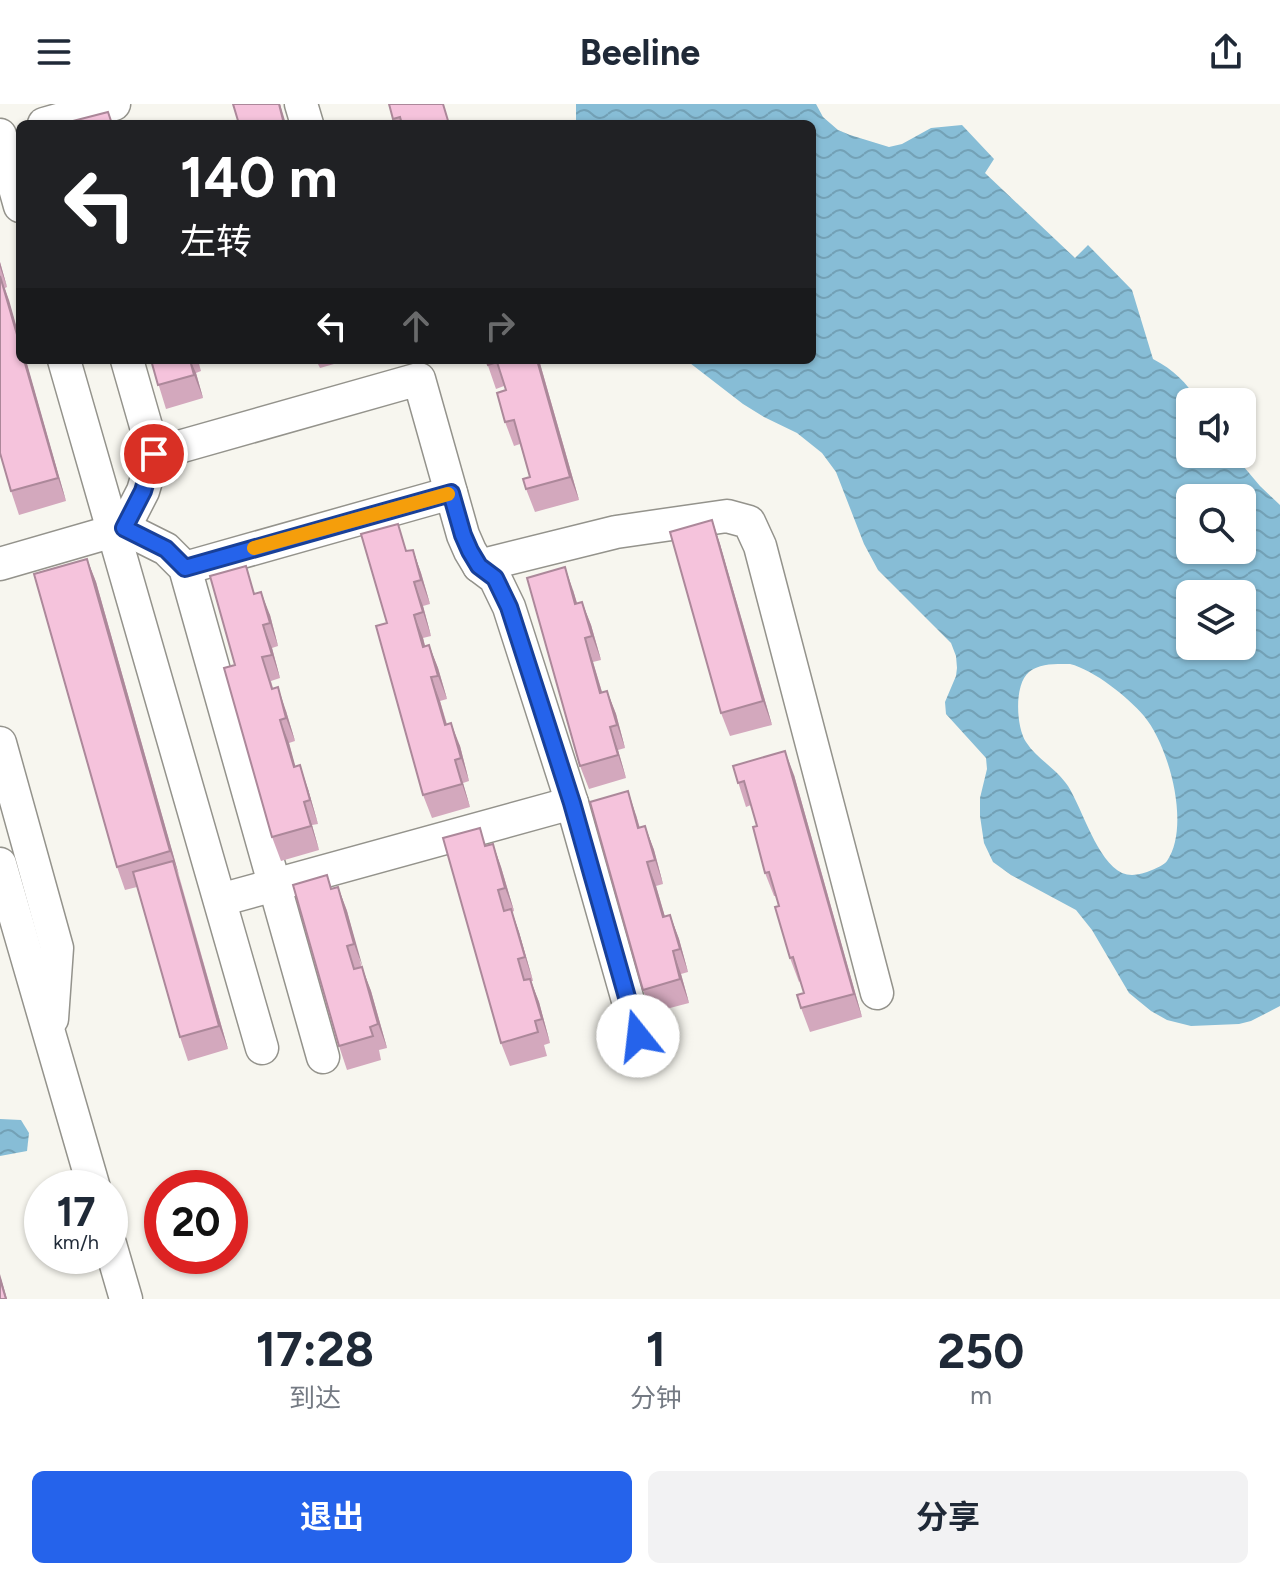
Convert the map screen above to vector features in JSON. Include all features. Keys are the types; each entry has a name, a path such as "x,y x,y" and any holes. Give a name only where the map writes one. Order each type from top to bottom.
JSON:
{"street":[{"path":"54,118 114,104"},
{"path":"0,136 16,192"},
{"path":"65,364 119,529 262,1048"},
{"path":"119,529 143,491 154,454 128,364"},
{"path":"154,454 388,373 419,379 463,535 479,566 495,578 509,607 572,803 638,1036"},
{"path":"185,568 451,493"},
{"path":"479,566 616,532 727,516 749,522 760,546 877,993"},
{"path":"0,564 119,529 166,549 185,568 323,1057"},
{"path":"0,743 57,948 51,1039"},
{"path":"220,900 572,803"},
{"path":"0,864 89,1170"},
{"path":"119,1274 126,1299"}],"water":[{"path":"576,104 816,104 823,117 838,130 889,147 902,144 931,128 962,125 994,159 985,173 1075,258 1088,245 1132,290 1153,359 1189,388 1176,388 1176,468 1245,468 1280,505 1280,1006 1239,1024 1191,1026 1167,1020 1129,993 1092,930 1076,910 993,862 984,843 980,816 986,758 946,714 945,702 957,668 951,643 878,570 864,544 836,472 822,453 797,433 764,417 691,364 816,364 816,120 576,120","holes":["1070,664 1120,693 1144,716 1162,746 1169,766 1177,808 1174,846 1167,861 1141,874 1122,873 1105,858 1068,786 1030,748 1020,726 1019,695 1029,672 1048,665"]},
{"path":"0,1119 21,1120 29,1133 27,1151 0,1156"}],"building":[{"path":"233,104 279,104 283,120 238,120"},
{"path":"389,104 443,104 448,120 401,120 400,117 393,119"},
{"path":"108,112 111,120 77,120"},
{"path":"0,276 16,331 16,364 25,364 58,478 11,491 0,453"},
{"path":"152,364 191,364 194,375 158,385"},
{"path":"498,364 538,364 570,477 526,489 523,479 530,477 514,420 505,422 497,393 506,390"},
{"path":"712,520 763,701 721,713 670,532"},
{"path":"398,524 406,551 413,550 421,580 414,582 423,612 414,615 423,647 429,645 438,676 431,677 445,725 451,723 461,758 455,760 462,784 423,795 376,626 387,623 361,534"},
{"path":"87,559 170,851 117,867 34,574"},
{"path":"246,566 254,594 261,592 270,623 263,625 272,655 262,657 272,689 278,687 286,718 280,720 294,767 300,765 310,800 304,802 311,826 272,837 224,668 235,665 210,576"},
{"path":"565,567 575,604 582,602 592,636 585,638 600,693 607,691 617,725 610,727 618,755 580,766 527,578"},
{"path":"785,751 854,994 801,1008 797,995 804,993 775,907 779,906 769,872 765,873 753,827 757,826 744,781 738,783 733,766"},
{"path":"628,791 638,828 645,826 655,860 647,862 663,917 670,915 680,949 673,951 680,979 643,990 590,802"},
{"path":"480,828 485,846 493,844 505,888 498,890 504,911 511,909 525,957 518,959 524,980 530,979 542,1019 535,1021 538,1032 501,1043 443,838"},
{"path":"173,861 219,1026 180,1037 133,872"},
{"path":"327,875 331,889 338,887 354,944 347,946 354,969 362,967 378,1024 370,1027 373,1036 339,1046 293,885"},
{"path":"0,1279 6,1299 0,1299"}],"slow traffic":[{"path":"254,548 448,494"}],"route":[{"path":"154,454 143,491 124,528 166,549 185,568 451,493 470,551 479,566 495,578 509,607 572,803 638,1036"}]}
